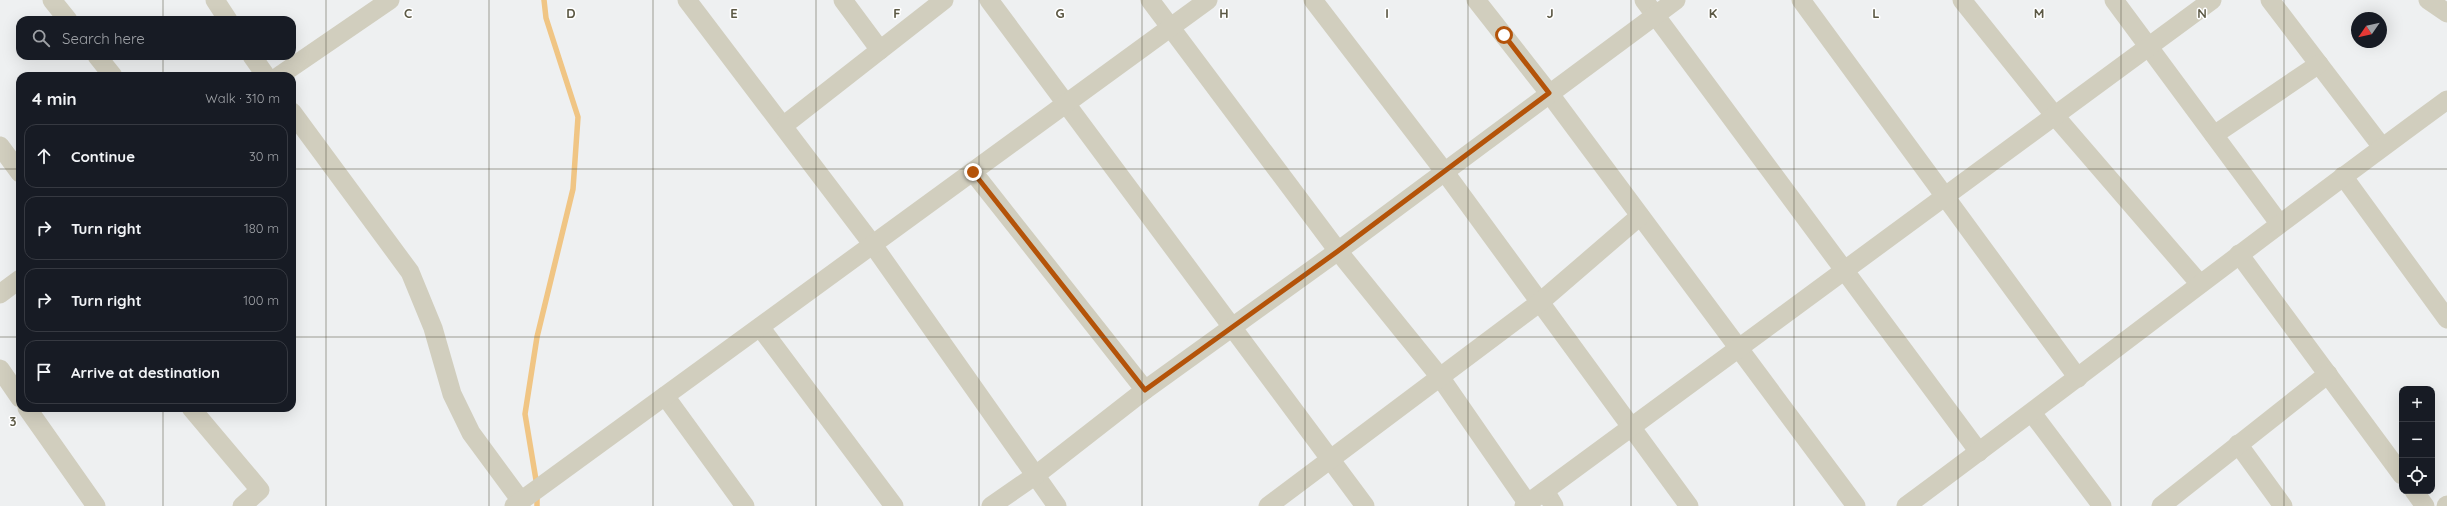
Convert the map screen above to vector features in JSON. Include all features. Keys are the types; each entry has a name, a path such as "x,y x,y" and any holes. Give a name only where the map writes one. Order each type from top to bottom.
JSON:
{"street":[{"path":"52,0 65,16"},
{"path":"215,0 225,16"},
{"path":"687,0 873,245 1057,506"},
{"path":"843,0 880,50"},
{"path":"783,126 944,0"},
{"path":"989,0 1365,506"},
{"path":"1150,0 1338,251 1440,377 1526,505 1550,499 1630,428 2212,0"},
{"path":"296,117 410,272 433,328 452,394 471,433 517,504 1208,0"},
{"path":"1313,0 1444,171 1630,428 1689,506"},
{"path":"1476,0 1549,93 1856,506"},
{"path":"1644,0 1979,452"},
{"path":"991,506 1036,475 1145,390 1338,251 1676,0"},
{"path":"1801,0 2078,378"},
{"path":"1962,0 2055,116 2200,284"},
{"path":"2114,0 2148,48 2279,223"},
{"path":"2270,0 2382,148"},
{"path":"2428,0 2447,13"},
{"path":"285,72 382,2"},
{"path":"100,60 110,72"},
{"path":"255,60 263,72"},
{"path":"2214,135 2319,64"},
{"path":"1906,506 2032,413 2279,223 2447,101"},
{"path":"0,146 16,168"},
{"path":"973,172 1145,390"},
{"path":"2343,176 2447,319"},
{"path":"1268,506 1330,458 1540,303 1640,216"},
{"path":"2239,254 2399,471"},
{"path":"0,294 16,282"},
{"path":"760,327 894,506"},
{"path":"0,370 16,392"},
{"path":"2161,506 2328,374"},
{"path":"665,396 745,506"},
{"path":"30,412 96,506"},
{"path":"194,412 260,490 242,506"},
{"path":"2032,413 2102,506"},
{"path":"2238,444 2283,506"},
{"path":"2416,494 2425,506"}],"waterway":[{"path":"537,486 525,414 537,337 573,189 578,117 546,18 544,0"},
{"path":"537,494 537,506"}],"route":[{"path":"973,172 1145,390 1338,251 1549,93 1504,35"}]}
